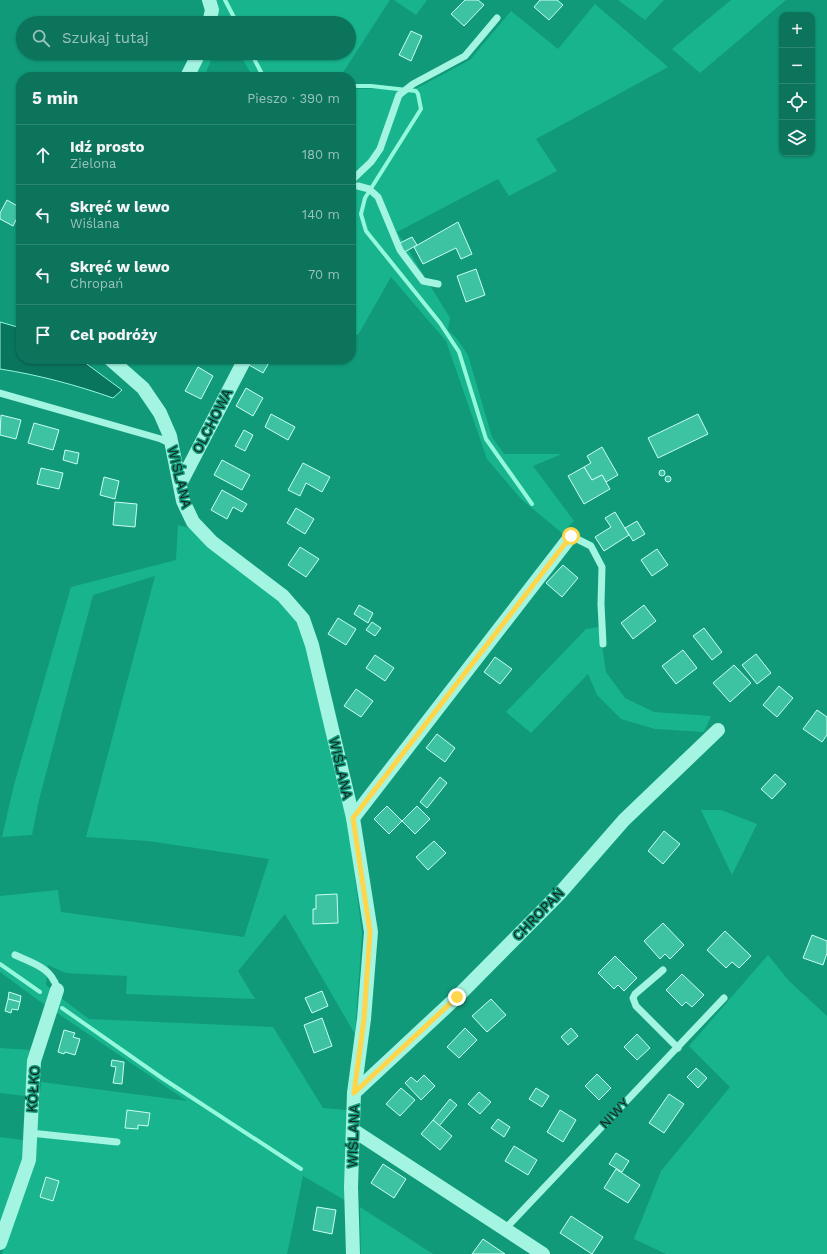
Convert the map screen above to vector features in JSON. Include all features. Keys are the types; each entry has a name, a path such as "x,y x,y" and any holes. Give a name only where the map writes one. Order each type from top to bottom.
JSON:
{"street":[{"path":"209,0 212,10 211,16"},
{"path":"189,72 195,60"},
{"name":"WIŚLANA","path":"116,364 143,388 160,413 170,436 183,501 193,522 212,542 283,596 303,619 312,645 353,818 370,932 364,1019 354,1093 351,1187 354,1254"},
{"name":"OLCHOWA","path":"180,484 242,364"},
{"path":"353,818 571,536"},
{"name":"CHROPAŃ","path":"354,1093 457,997 561,892 624,820 718,730"},
{"name":"KÓŁKO","path":"0,1243 29,1160 34,1061 57,990"},
{"path":"353,1130 543,1254"}],"lane":[{"path":"356,176 371,162 380,148 399,95 413,84 465,56 497,18"},
{"path":"356,186 369,189 378,197 400,250 423,281 438,284"},
{"path":"0,393 161,439 172,444"},
{"path":"571,536 591,546 602,566 601,604 603,644"},
{"name":"KÓŁKO","path":"15,955 42,968 54,980 57,990"},
{"path":"662,970 635,994 633,998 636,1006 678,1048"},
{"name":"NIWY","path":"505,1229 724,998"},
{"path":"30,1133 117,1142"}],"green space":[{"path":"210,0 390,0 356,52 356,16 212,16"},
{"path":"394,0 427,0 416,15"},
{"path":"618,0 664,0 645,20"},
{"path":"731,0 786,0 700,73 672,49"},
{"path":"595,4 668,67 536,139 557,171 509,196 498,179 397,232 450,318 448,330 457,339 468,355 492,437 504,454 562,454 533,466 574,521 562,533 521,499 487,459 446,341 391,277 358,335 356,334 356,89 417,88 470,60 511,11 558,49"},
{"path":"200,60 211,60 206,72 194,72"},
{"path":"243,60 351,60 343,72 250,72"},
{"path":"178,525 190,528 278,599 299,622 309,654 348,824 362,933 355,1034 285,914 238,971 255,999 126,994 127,976 66,973 48,965 46,985 89,1019 273,1027 323,1108 347,1110 346,1201 303,1176 287,1254 2,1254 34,1163 41,1082 187,1101 38,1000 0,972 0,896 58,890 61,912 244,937 269,859 148,841 86,837 155,576 93,595 39,800 32,835 2,837 14,785 71,587 176,560"},
{"path":"599,627 606,672 625,698 654,712 711,716 704,732 655,729 621,719 597,695 588,674 531,733 506,712 586,629"},
{"path":"701,810 721,810 757,824 732,875"},
{"path":"768,955 789,981 827,1016 827,1254 666,1254 634,1239 661,1171 730,1087 689,1046"},
{"path":"0,1048 31,1050 25,1096 0,1093"},
{"path":"0,1137 23,1140 24,1163 0,1228"},
{"path":"360,1207 433,1254 361,1254"}],"water":[{"path":"0,322 16,327 16,364 87,364 122,390 113,398 57,381 0,369"}],"building":[{"path":"465,0 478,0 484,5 464,26 451,14"},
{"path":"540,0 557,0 563,5 549,20 534,7"},
{"path":"411,31 422,36 411,61 399,55"},
{"path":"7,200 16,205 16,220 13,226 0,219 0,213"},
{"path":"458,222 472,254 461,259 456,248 423,264 414,247"},
{"path":"412,237 417,245 403,253 398,244"},
{"path":"476,269 485,295 466,302 457,276"},
{"path":"250,364 268,364 263,373 249,365"},
{"path":"198,367 213,376 201,399 185,391"},
{"path":"246,388 263,398 253,416 236,406"},
{"path":"271,414 295,427 288,440 265,427"},
{"path":"698,414 708,434 658,458 648,438"},
{"path":"1,415 21,420 16,439 0,435"},
{"path":"34,423 59,430 53,450 28,443"},
{"path":"244,430 253,435 245,451 235,446"},
{"path":"602,447 618,475 606,482 602,475 592,480 584,467 591,463 587,456"},
{"path":"65,450 79,453 77,464 63,460"},
{"path":"222,460 250,475 242,490 214,475"},
{"path":"303,463 330,477 322,492 306,483 300,496 288,490"},
{"path":"584,467 592,480 602,475 610,489 584,504 568,476"},
{"path":"41,468 63,473 59,489 37,484"},
{"path":"662,470 665,473 662,476 659,473"},
{"path":"668,476 671,479 668,482 665,479"},
{"path":"104,477 119,481 115,499 100,495"},
{"path":"222,490 247,504 242,512 233,507 227,519 211,510"},
{"path":"115,502 137,504 135,527 113,525"},
{"path":"296,508 314,519 305,534 287,523"},
{"path":"615,512 629,535 604,551 595,537 611,527 605,518"},
{"path":"637,521 645,534 633,541 625,528"},
{"path":"300,547 319,559 306,577 288,565"},
{"path":"657,549 668,565 652,576 641,560"},
{"path":"563,565 578,578 562,597 546,583"},
{"path":"359,605 373,613 368,623 354,614"},
{"path":"644,605 656,621 633,639 621,623"},
{"path":"338,618 356,629 346,645 328,634"},
{"path":"372,622 381,628 375,636 366,630"},
{"path":"704,628 722,652 712,660 693,636"},
{"path":"683,650 697,668 676,684 662,666"},
{"path":"756,654 771,673 757,684 742,665"},
{"path":"375,655 394,668 385,681 366,668"},
{"path":"495,657 512,669 500,684 484,672"},
{"path":"734,665 751,683 730,702 713,683"},
{"path":"779,686 793,698 777,717 763,705"},
{"path":"356,689 373,701 361,717 344,706"},
{"path":"817,710 827,717 827,735 822,742 803,729"},
{"path":"437,734 455,748 445,762 426,748"},
{"path":"775,774 786,784 772,799 761,789"},
{"path":"440,777 447,783 427,808 420,802"},
{"path":"387,806 402,821 389,834 374,819"},
{"path":"417,806 430,819 415,834 402,821"},
{"path":"664,831 680,844 663,864 648,851"},
{"path":"434,841 446,853 428,870 416,857"},
{"path":"337,894 338,923 313,924 313,909 316,909 316,895"},
{"path":"663,923 684,945 670,959 665,954 660,959 644,941"},
{"path":"725,931 751,956 739,968 732,962 726,968 707,950"},
{"path":"812,935 827,941 827,953 823,965 803,958"},
{"path":"615,956 637,978 624,991 618,985 614,989 598,973"},
{"path":"682,974 704,995 692,1007 686,1002 682,1006 666,990"},
{"path":"322,991 328,1006 312,1013 305,998"},
{"path":"9,992 21,996 20,1002 8,999"},
{"path":"8,999 20,1002 18,1010 12,1009 11,1013 5,1011"},
{"path":"491,999 506,1015 487,1032 472,1016"},
{"path":"322,1018 332,1046 314,1053 304,1025"},
{"path":"465,1028 477,1040 459,1058 447,1047"},
{"path":"571,1028 578,1036 568,1045 561,1037"},
{"path":"64,1030 75,1033 73,1037 80,1039 75,1055 65,1052 64,1054 58,1052"},
{"path":"637,1034 650,1048 637,1060 624,1047"},
{"path":"112,1060 124,1062 122,1084 113,1083 116,1067 111,1066"},
{"path":"696,1068 707,1078 698,1088 687,1077"},
{"path":"597,1074 611,1088 599,1100 585,1086"},
{"path":"424,1075 435,1086 421,1100 405,1083 411,1077 417,1082"},
{"path":"401,1088 415,1100 400,1116 386,1104"},
{"path":"536,1088 549,1096 542,1107 529,1099"},
{"path":"479,1092 491,1102 480,1114 468,1104"},
{"path":"669,1094 684,1104 664,1133 649,1123"},
{"path":"450,1099 457,1105 439,1126 433,1120"},
{"path":"127,1110 150,1113 148,1126 138,1125 138,1129 125,1128"},
{"path":"560,1110 576,1120 563,1142 547,1132"},
{"path":"498,1119 510,1127 504,1137 491,1128"},
{"path":"433,1120 452,1136 440,1150 421,1134"},
{"path":"514,1146 537,1160 528,1175 505,1161"},
{"path":"616,1153 629,1161 622,1172 609,1164"},
{"path":"383,1164 406,1179 394,1198 371,1183"},
{"path":"616,1169 640,1185 628,1203 604,1188"},
{"path":"46,1177 59,1181 53,1201 40,1197"},
{"path":"317,1207 336,1210 332,1234 313,1230"},
{"path":"571,1216 603,1237 592,1254 560,1233"},
{"path":"483,1239 505,1254 472,1254"}],"waterway":[{"path":"225,0 233,16"},
{"path":"255,60 261,72"},
{"path":"356,86 371,86 416,91 418,94 421,109 365,198 361,214 366,231 440,323 459,352 486,439 532,504"},
{"path":"0,964 40,992"},
{"path":"62,1008 162,1078 301,1169"}],"route":[{"path":"457,997 354,1093 364,1019 370,932 353,818 571,536"}]}
